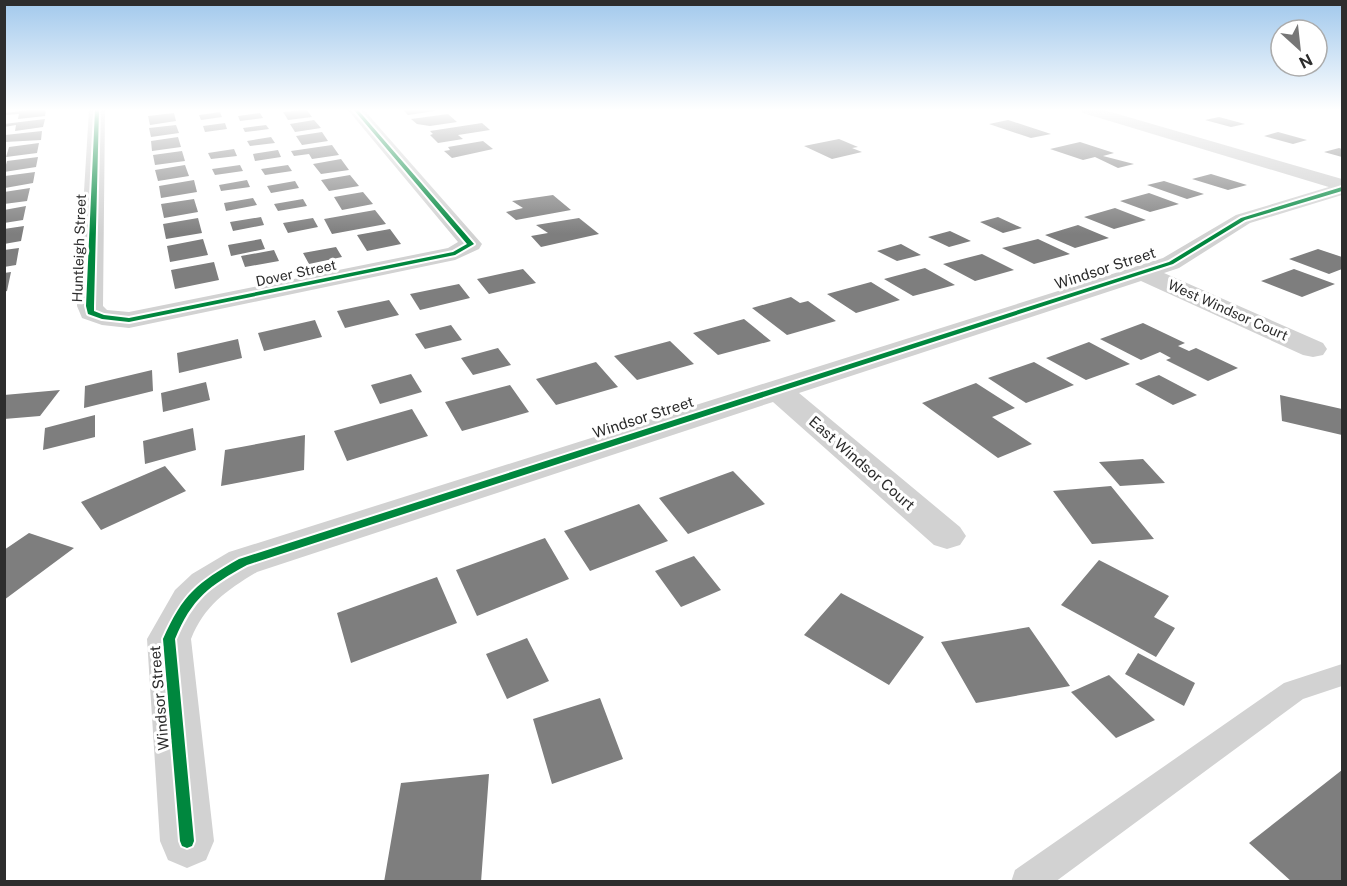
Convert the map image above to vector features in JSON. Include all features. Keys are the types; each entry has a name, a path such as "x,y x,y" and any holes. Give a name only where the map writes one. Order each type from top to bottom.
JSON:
{"main road":[{"path":"1224,151 1342,187"}],"street":[{"name":"Huntleigh Street","path":"96,151 91,312 102,317 129,320"},
{"name":"Dover Street","path":"129,320 455,253 468,247 471,244 391,151"},
{"name":"Windsor Street","path":"187,841 169,639 180,611 210,581 243,562 1142,272 1183,258 1243,219 1342,187"},
{"name":"West Windsor Court","path":"1142,272 1313,349"},
{"name":"East Windsor Court","path":"777,390 947,536"}],"lane":[{"path":"1027,882 1294,691 1342,675"}],"building":[{"path":"8,151 37,151 37,153 6,157"},
{"path":"182,151 185,161 155,165 153,155"},
{"path":"235,151 237,156 211,159 208,153"},
{"path":"279,151 281,157 255,161 253,154"},
{"path":"291,151 336,151 339,155 312,159 309,154 294,156"},
{"path":"444,151 482,151 452,158"},
{"path":"816,151 862,152 832,159"},
{"path":"1057,151 1109,151 1114,153 1103,156 1134,164 1118,168 1095,157 1083,160"},
{"path":"1342,151 1342,157 1324,152"},
{"path":"38,157 36,167 4,172 7,161"},
{"path":"341,159 349,170 321,174 313,164"},
{"path":"185,165 189,176 158,181 155,170"},
{"path":"240,165 243,171 215,175 212,169"},
{"path":"288,165 292,171 265,175 261,169"},
{"path":"35,172 33,183 5,188 5,176"},
{"path":"1211,174 1247,185 1228,190 1192,179"},
{"path":"350,175 359,186 329,191 321,180"},
{"path":"194,180 197,192 161,198 159,186"},
{"path":"247,180 250,187 221,191 219,185"},
{"path":"295,181 299,188 271,193 267,186"},
{"path":"1164,181 1204,194 1187,199 1147,185"},
{"path":"30,188 27,201 4,204 4,192"},
{"path":"363,192 373,204 342,210 334,197"},
{"path":"1149,193 1179,204 1150,212 1120,201"},
{"path":"553,195 571,210 516,220 506,212 523,208 512,201"},
{"path":"253,198 257,205 226,211 224,203"},
{"path":"194,199 198,212 164,218 161,204"},
{"path":"303,199 307,206 278,211 274,204"},
{"path":"26,206 23,220 4,223 4,210"},
{"path":"1115,208 1146,220 1114,229 1084,217"},
{"path":"375,210 386,224 332,234 324,219"},
{"path":"261,217 264,225 233,231 230,222"},
{"path":"998,217 1022,228 1003,233 980,222"},
{"path":"198,218 202,233 166,239 163,224"},
{"path":"313,218 318,227 288,233 283,223"},
{"path":"579,218 599,234 541,247 531,236 548,233 536,225"},
{"path":"1078,225 1109,238 1075,248 1045,235"},
{"path":"24,226 21,241 4,244 4,229"},
{"path":"390,229 401,244 367,251 357,235"},
{"path":"950,231 971,241 949,247 928,237"},
{"path":"203,239 208,255 170,262 167,246"},
{"path":"261,239 265,249 231,256 228,245"},
{"path":"1038,239 1070,254 1034,264 1002,248"},
{"path":"901,244 921,255 897,261 877,251"},
{"path":"336,247 342,257 309,264 303,253"},
{"path":"19,248 16,265 4,267 4,250"},
{"path":"1318,249 1342,257 1342,269 1329,274 1289,259"},
{"path":"274,250 279,261 245,267 241,256"},
{"path":"982,254 1014,270 975,281 943,264"},
{"path":"214,262 219,280 175,289 171,270"},
{"path":"925,268 955,285 913,296 884,279"},
{"path":"523,269 536,283 489,294 477,279"},
{"path":"1294,269 1335,284 1302,297 1261,281"},
{"path":"11,272 7,291 4,292 4,273"},
{"path":"871,282 900,300 856,313 827,294"},
{"path":"459,284 470,298 420,310 410,294"},
{"path":"791,297 800,303 808,301 836,321 787,335 752,308"},
{"path":"389,300 399,315 345,328 337,311"},
{"path":"744,319 771,341 718,355 693,333"},
{"path":"315,320 322,337 264,351 258,333"},
{"path":"1143,323 1185,343 1178,346 1189,351 1196,348 1238,368 1208,381 1166,360 1171,358 1160,352 1141,360 1100,339"},
{"path":"451,325 462,340 425,349 415,334"},
{"path":"238,339 242,358 179,373 177,353"},
{"path":"670,341 694,364 637,380 614,356"},
{"path":"1089,342 1130,364 1086,380 1046,358"},
{"path":"498,348 511,365 473,375 461,358"},
{"path":"596,362 618,387 556,405 536,379"},
{"path":"1034,362 1074,385 1026,403 988,378"},
{"path":"152,370 153,391 84,408 85,386"},
{"path":"411,374 422,392 380,404 371,385"},
{"path":"1159,375 1197,395 1173,405 1135,384"},
{"path":"206,382 210,400 163,412 161,393"},
{"path":"976,383 1015,408 992,417 1032,444 998,458 922,403"},
{"path":"510,385 529,412 462,431 445,402"},
{"path":"60,390 40,416 4,419 4,395"},
{"path":"1280,395 1342,409 1342,435 1282,421"},
{"path":"412,409 428,436 347,461 334,431"},
{"path":"95,415 95,437 43,450 45,428"},
{"path":"193,428 196,450 145,464 143,441"},
{"path":"305,435 304,470 221,486 225,450"},
{"path":"1143,459 1165,483 1120,486 1099,462"},
{"path":"165,466 186,491 101,530 81,502"},
{"path":"733,471 765,504 688,534 659,498"},
{"path":"1111,486 1154,539 1092,544 1053,491"},
{"path":"639,504 668,541 590,571 564,531"},
{"path":"29,533 74,548 4,600 4,550"},
{"path":"545,538 569,579 477,616 456,570"},
{"path":"694,556 721,590 681,607 655,571"},
{"path":"1099,560 1169,596 1154,617 1175,628 1156,657 1061,605"},
{"path":"437,577 457,623 351,663 337,613"},
{"path":"841,593 924,637 889,685 804,635"},
{"path":"1029,627 1070,686 976,703 941,642"},
{"path":"527,638 549,681 507,699 486,654"},
{"path":"1138,653 1195,683 1184,706 1125,674"},
{"path":"1109,675 1155,720 1116,738 1071,692"},
{"path":"600,698 623,759 552,784 533,719"},
{"path":"1342,770 1342,882 1292,882 1249,843"},
{"path":"489,774 481,882 384,882 401,783"}],"cycle path":[{"path":"96,151 91,312 102,317 129,320 455,253 471,244 391,151"},
{"path":"187,841 169,639 182,611 197,592 243,562 1171,263 1243,219 1342,189"}]}
